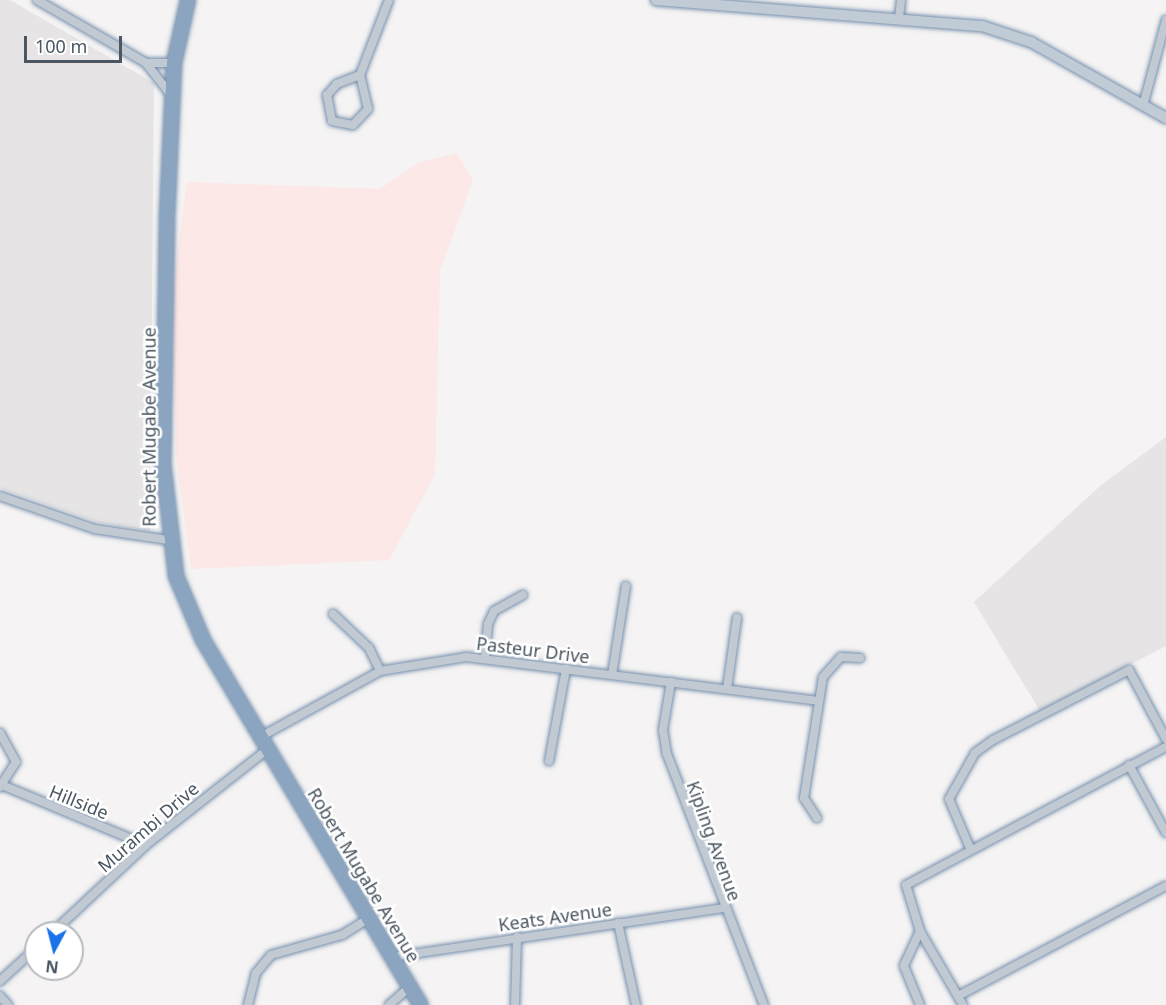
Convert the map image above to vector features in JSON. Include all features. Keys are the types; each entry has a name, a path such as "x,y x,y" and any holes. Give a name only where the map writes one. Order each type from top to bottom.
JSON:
{"highway":[{"name":"Robert Mugabe Avenue","path":"188,0 174,63 171,96 163,463 168,540 188,612 421,1005"}],"street":[{"path":"37,0 146,63 171,96"},
{"path":"360,75 337,84 327,95 327,114 341,125 362,119 368,109 360,75 389,0"},
{"path":"656,0 770,6 982,26 1031,42 1166,118"},
{"path":"899,17 901,0"},
{"path":"1143,106 1166,20"},
{"path":"146,63 174,63"},
{"path":"0,496 95,529 168,540"},
{"path":"612,675 626,586"},
{"path":"485,658 488,624 495,611 523,595"},
{"path":"333,614 369,648 380,671"},
{"path":"727,689 737,618"},
{"path":"817,818 804,798 818,701 830,664 841,657 860,658"},
{"name":"Pasteur Drive","path":"262,736 380,671 425,660 485,658 818,701"},
{"path":"549,761 566,669"},
{"path":"970,848 949,799 975,753 993,740 1129,670 1166,739"},
{"name":"Kipling Avenue","path":"671,682 663,730 667,754 722,908 764,1005"},
{"path":"0,733 16,762 1,786"},
{"path":"963,1005 920,931 906,885 970,848 1166,747"},
{"name":"Murambi Drive","path":"65,921 146,846 268,749"},
{"path":"1129,765 1166,833"},
{"name":"Hillside","path":"1,786 146,846"},
{"path":"958,996 1166,886"},
{"name":"Keats Avenue","path":"392,957 722,908"},
{"path":"248,1005 256,973 271,955 342,935 369,918"},
{"path":"618,923 636,1005"},
{"path":"920,931 904,966 920,1005"},
{"path":"515,1005 517,937"},
{"path":"0,981 24,959"},
{"path":"389,1005 410,987"},
{"path":"0,996 8,1005"}],"shaded area":[{"path":"0,0 10,0 154,83 150,531 97,522 0,488"},
{"path":"457,153 473,180 440,271 435,474 389,560 191,569 176,457 172,293 187,182 380,189 418,163"},
{"path":"1166,437 1166,646 1040,711 974,602 1100,486"}]}
